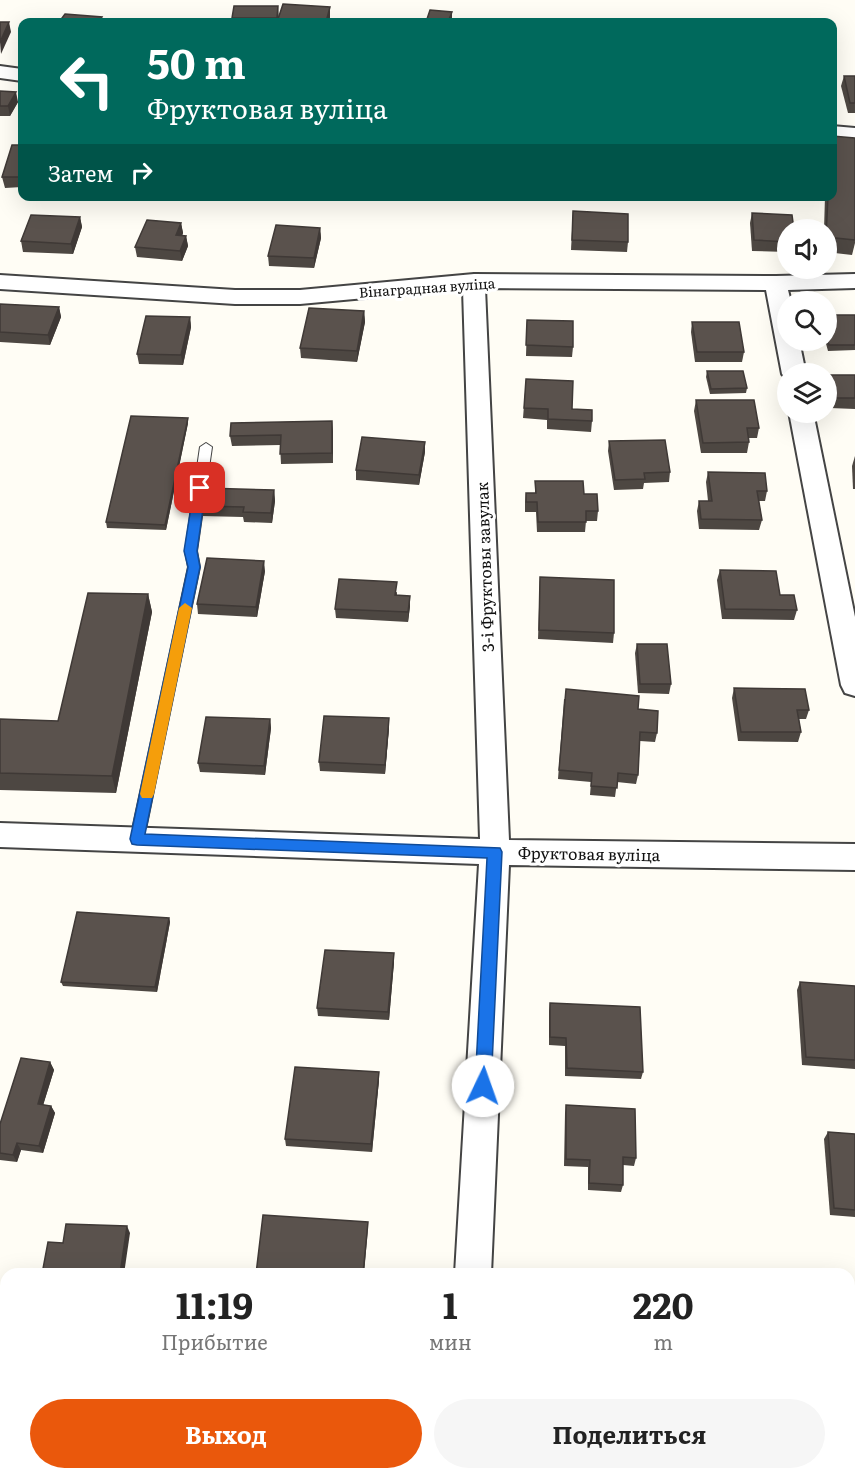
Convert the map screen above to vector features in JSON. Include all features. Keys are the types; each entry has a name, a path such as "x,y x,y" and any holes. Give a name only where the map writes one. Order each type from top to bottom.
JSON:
{"street":[{"path":"0,72 18,74"},
{"path":"837,132 855,134"},
{"name":"Вінаградная вуліца","path":"0,282 97,290 245,297 300,297 474,281 776,283 855,281"},
{"name":"3-і Фруктовы завулак","path":"473,1268 495,852 474,281"},
{"path":"776,283 792,363"},
{"path":"803,423 855,685"},
{"name":"Фруктовая вуліца","path":"0,835 495,852 855,857"}],"lane":[{"path":"137,839 194,567 191,551 206,447"}],"building":[{"path":"283,4 330,7 327,18 278,18"},
{"path":"234,6 278,6 277,18 232,18"},
{"path":"430,10 452,12 450,18 427,18"},
{"path":"65,14 102,17 101,18 62,18"},
{"path":"0,22 9,22 0,42"},
{"path":"844,76 855,76 855,103 850,103"},
{"path":"0,91 16,92 8,106 0,106"},
{"path":"837,136 855,138 855,240 837,238 837,219 827,219 828,201 837,201"},
{"path":"12,145 18,145 18,177 2,177"},
{"path":"573,211 628,214 628,242 572,240"},
{"path":"752,213 792,215 793,219 777,219 777,241 754,240"},
{"path":"31,215 80,217 71,244 21,241"},
{"path":"147,220 181,223 176,235 186,236 180,251 135,247"},
{"path":"276,225 320,228 314,258 268,256"},
{"path":"0,304 59,307 48,335 0,332"},
{"path":"309,308 364,311 357,351 300,348"},
{"path":"837,315 855,315 855,345 837,345"},
{"path":"146,316 190,317 181,355 137,354"},
{"path":"527,320 573,321 573,347 526,345"},
{"path":"692,322 739,322 744,352 697,352"},
{"path":"707,371 743,371 747,388 711,389"},
{"path":"837,375 855,375 855,398 837,398"},
{"path":"526,379 573,381 572,409 592,410 592,421 548,419 548,409 524,408"},
{"path":"696,400 754,400 759,428 747,428 749,442 703,443"},
{"path":"131,416 188,418 165,525 106,522"},
{"path":"332,421 332,453 280,454 281,435 230,436 231,423"},
{"path":"362,437 425,442 419,475 356,470"},
{"path":"665,440 670,472 644,473 645,479 615,480 609,441"},
{"path":"708,472 765,473 767,491 757,491 762,520 701,519 699,501 712,501"},
{"path":"535,481 583,481 584,494 597,494 598,511 586,511 586,522 538,522 537,502 526,502 526,493 536,493"},
{"path":"204,488 274,490 271,513 243,512 244,507 200,506"},
{"path":"207,558 264,561 256,607 197,604"},
{"path":"720,570 776,571 780,595 794,595 797,610 725,609"},
{"path":"540,577 614,580 614,633 539,630"},
{"path":"339,579 397,582 395,595 410,596 408,612 335,609"},
{"path":"88,593 148,594 112,776 0,773 0,719 58,721"},
{"path":"637,644 667,644 671,684 640,684"},
{"path":"734,688 805,689 809,710 797,710 801,732 741,732"},
{"path":"566,689 639,696 638,709 658,711 657,733 640,732 638,775 618,773 617,788 591,786 592,773 559,770"},
{"path":"324,716 389,718 385,765 319,762"},
{"path":"206,717 270,719 264,766 198,763"},
{"path":"77,912 169,918 155,987 61,982"},
{"path":"325,950 394,953 388,1012 317,1008"},
{"path":"800,982 855,986 855,1060 806,1057"},
{"path":"550,1003 640,1007 643,1072 567,1068 566,1038 550,1037"},
{"path":"21,1058 50,1062 38,1104 51,1106 39,1146 17,1143 13,1155 0,1153 0,1124"},
{"path":"295,1067 379,1072 371,1144 285,1139"},
{"path":"566,1105 635,1109 636,1158 623,1157 623,1185 589,1183 590,1160 566,1159"},
{"path":"828,1132 855,1134 855,1210 834,1208"},
{"path":"263,1215 368,1222 364,1268 257,1268"},
{"path":"66,1224 127,1226 121,1268 43,1268 48,1242 63,1243"}],"slow traffic":[{"path":"147,794 185,608"}],"route":[{"path":"200,488 191,551 194,567 137,839 495,852 483,1086"}]}
